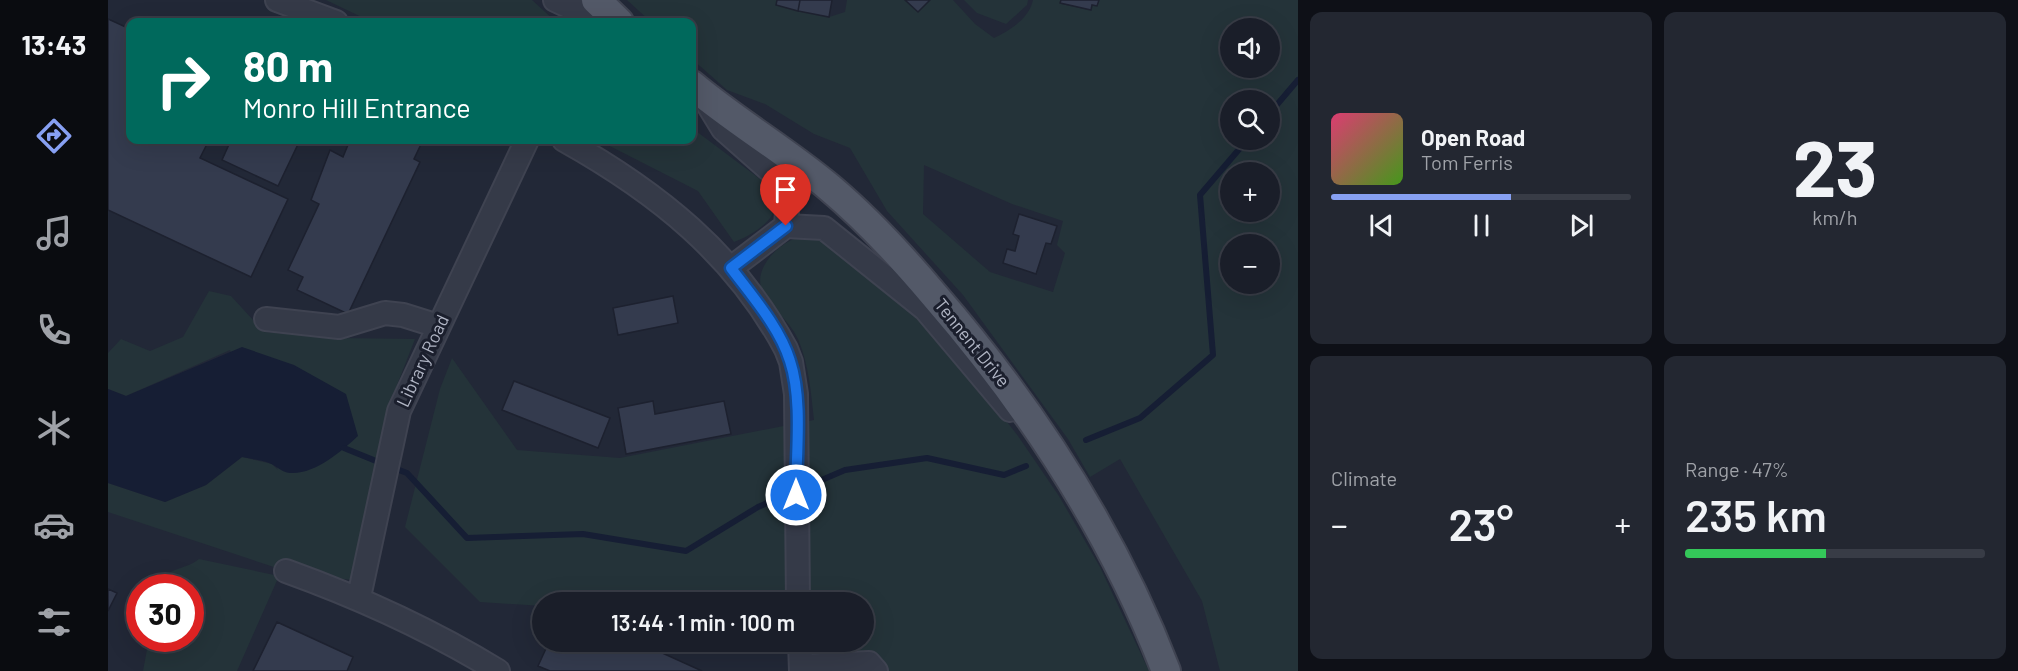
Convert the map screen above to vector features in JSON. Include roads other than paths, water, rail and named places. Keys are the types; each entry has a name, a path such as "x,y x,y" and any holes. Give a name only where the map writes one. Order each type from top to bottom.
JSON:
{"main road":[{"path":"596,0 615,18"},
{"name":"Tennent Drive","path":"697,89 830,187 898,253 963,329 1007,384 1087,506 1149,627 1166,671"}],"street":[{"path":"277,0 325,18"},
{"path":"555,0 593,18"},
{"path":"697,89 723,129 782,181 788,195 786,226"},
{"name":"Library Road","path":"359,597 399,411 525,144"},
{"path":"570,144 662,204 704,238 731,268 779,337 788,356 796,394 797,592"},
{"path":"731,268 786,226 824,228 925,309 1006,406 1047,442"},
{"path":"266,319 339,327 385,314 403,315 438,326"},
{"path":"286,571 359,597 440,637 498,671"},
{"path":"800,652 801,669 869,663 876,671"}],"water":[{"path":"242,347 294,365 346,394 358,436 327,461 299,473 290,473 269,463 242,457 206,485 165,502 108,483 108,389 126,396"}],"waterway":[{"path":"1280,101 1298,80"},
{"path":"1086,440 1140,418 1213,355 1200,195 1238,150"},
{"path":"344,448 376,461"},
{"path":"803,488 845,470 927,458 1004,475 1026,466"},
{"path":"399,470 407,473 467,538 583,534 686,551 758,507 791,493"}]}
